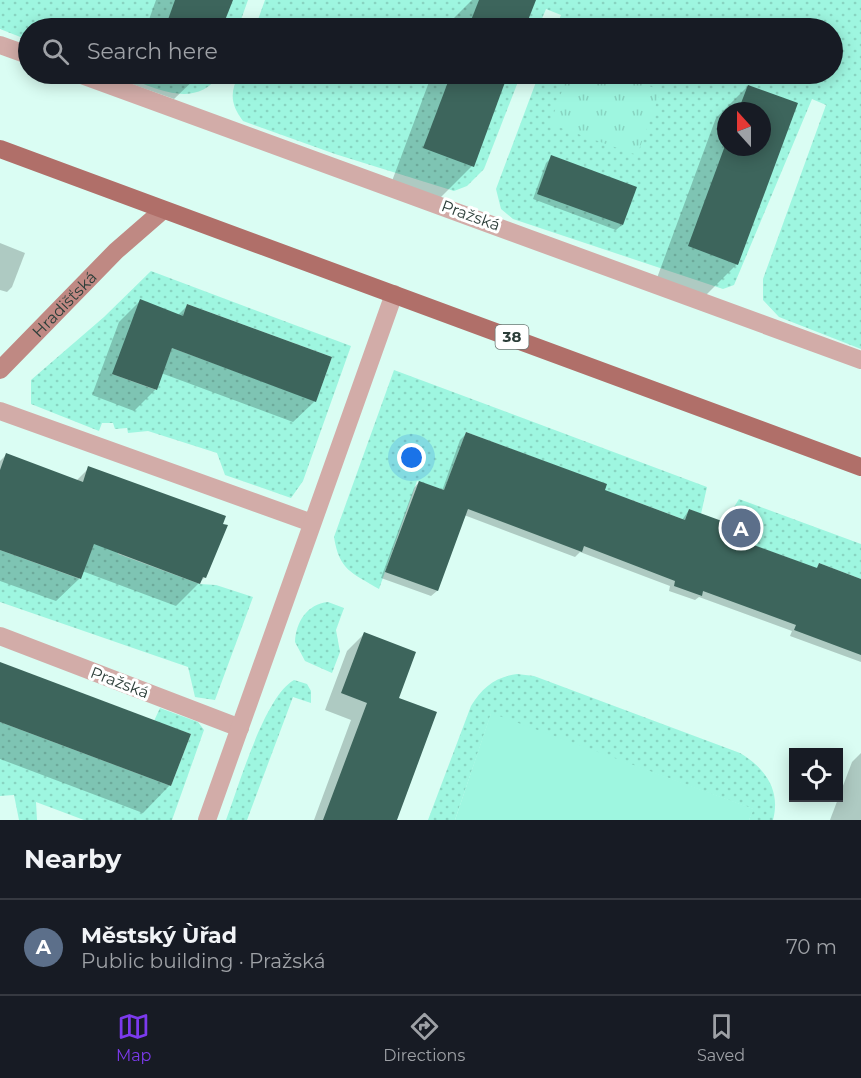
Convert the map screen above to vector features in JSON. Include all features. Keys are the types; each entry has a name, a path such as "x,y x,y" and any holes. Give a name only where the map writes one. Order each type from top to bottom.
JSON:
{"main road":[{"name":"38","path":"0,150 861,467"}],"street":[{"path":"0,45 18,51"},
{"name":"Pražská","path":"106,84 861,360"},
{"name":"Hradišťská","path":"0,370 129,240 162,211"},
{"path":"207,820 394,294"},
{"path":"2,412 312,523"},
{"name":"Pražská","path":"0,636 240,728"}],"green space":[{"path":"0,0 248,0 242,18 18,18 18,36 0,29"},
{"path":"265,0 861,0 861,349 779,317 763,300 763,279 826,105 812,99 734,285 723,289 513,219 501,209 496,189 535,84 843,84 843,18 560,18 561,15 546,9 542,18 259,18"},
{"path":"145,84 211,84 198,92 185,94"},
{"path":"235,84 517,84 484,169 467,186 454,191 335,154 243,121 234,103"},
{"path":"564,84 643,84 661,90 637,155 550,124"},
{"path":"151,271 351,346 303,481 291,498 225,475 217,453 148,431 128,433 127,428 115,429 113,423 102,423 99,431 31,404 31,380 104,317","holes":["187,304 332,357 316,401 172,348 156,390 112,374 183,316"]},
{"path":"394,370 707,487 701,514 689,509 685,520 629,499 603,495 605,484 466,432 444,490 417,481 379,589 354,574 343,564 334,537"},
{"path":"739,499 861,544 861,579 819,563 815,574 792,559 735,539 724,523"},
{"path":"95,541 118,550 118,554 200,584 216,585 253,597 215,700 195,697 188,667 0,602 0,550 80,579"},
{"path":"328,602 344,608 336,630 340,652 332,673 305,661 295,642 300,621 304,615 314,606"},
{"path":"509,675 534,676 740,753 757,766 769,781 775,799 773,820 749,820 753,809 491,714 455,820 428,820 471,706 490,684"},
{"path":"294,680 307,684 311,691 311,703 293,697 247,820 226,820 245,765 263,723 283,690"},
{"path":"160,708 198,722 204,730 172,820 84,820 36,802 37,820 19,820 14,795 0,796 0,722 171,786 191,734 154,721"},
{"path":"491,713 754,809 749,820 455,820"}],"building":[{"path":"175,0 233,0 226,18 169,18"},
{"path":"479,0 536,0 529,18 472,18"},
{"path":"447,84 504,84 474,167 423,148"},
{"path":"748,85 798,103 738,265 688,246 721,156 771,156 771,102 741,102"},
{"path":"551,155 637,187 623,225 537,194"},
{"path":"140,299 183,316 187,304 332,357 316,402 172,348 157,390 112,374"},
{"path":"466,432 607,484 605,490 685,520 689,509 741,528 737,539 817,568 819,563 861,579 861,655 794,630 796,625 703,591 702,596 674,586 675,581 584,546 582,552 468,509 438,591 385,572 419,481 444,490"},
{"path":"6,453 83,482 88,466 226,516 223,524 228,525 206,578 203,577 200,584 94,544 81,579 0,550 0,470"},
{"path":"364,632 416,652 399,698 437,712 397,820 323,820 367,703 341,693"},
{"path":"0,662 191,734 171,786 0,722"}],"place":[{"name":"Městský Ùřad","path":"741,528"}]}
